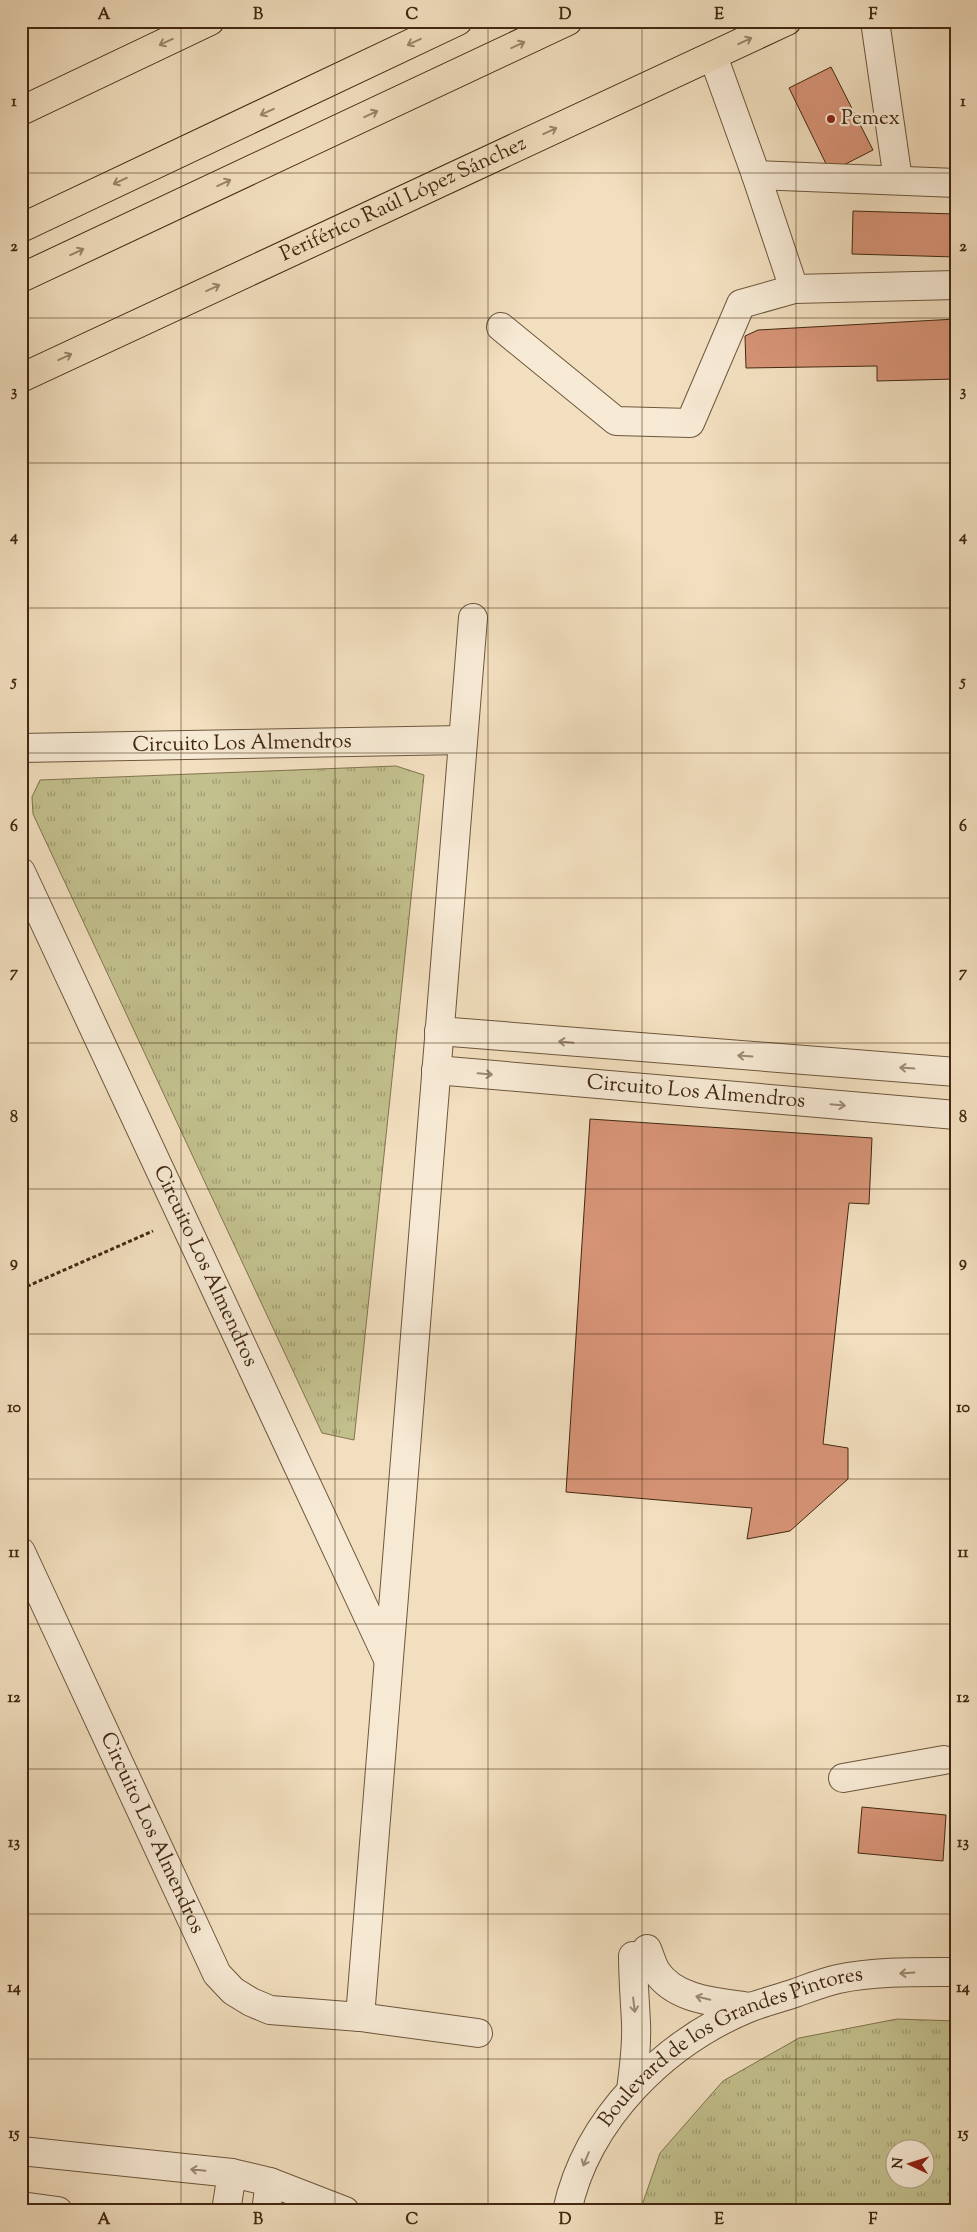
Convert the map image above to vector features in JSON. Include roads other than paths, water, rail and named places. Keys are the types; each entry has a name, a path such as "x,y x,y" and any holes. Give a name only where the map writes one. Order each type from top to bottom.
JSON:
{"main road":[{"path":"21,111 210,21"},
{"path":"21,228 458,21"},
{"path":"27,275 568,21"},
{"name":"Periférico Raúl López Sánchez","path":"21,378 787,21"}],"street":[{"path":"875,21 898,180"},
{"path":"713,56 756,175 794,289"},
{"path":"756,175 956,183"},
{"path":"501,327 616,421 690,423 741,304 794,289 956,285"},
{"name":"Circuito Los Almendros","path":"360,2017 473,618"},
{"name":"Circuito Los Almendros","path":"21,748 463,740"},
{"name":"Circuito Los Almendros","path":"21,872 184,1218 388,1660"},
{"name":"Circuito Los Almendros","path":"439,1031 596,1045 956,1072"},
{"path":"592,1084 596,1045"},
{"name":"Circuito Los Almendros","path":"436,1070 956,1114"},
{"name":"Circuito Los Almendros","path":"21,1552 217,1974 233,1991 251,2002 270,2010 360,2017 478,2033"},
{"path":"843,1778 944,1760"},
{"path":"631,2090 636,2056 636,2023 632,1989 640,1953 667,1983 681,1992 699,1998 751,2007"},
{"name":"Boulevard de los Grandes Pintores","path":"567,2211 570,2196 596,2134 631,2090 667,2056 701,2033 751,2007 838,1979 913,1972 956,1972"},
{"path":"21,2151 232,2173 270,2182 345,2211"},
{"path":"226,2211 232,2173"},
{"path":"266,2211 270,2182"},
{"path":"21,2206 58,2211"}],"place":[{"name":"Pemex","path":"831,119"}]}
